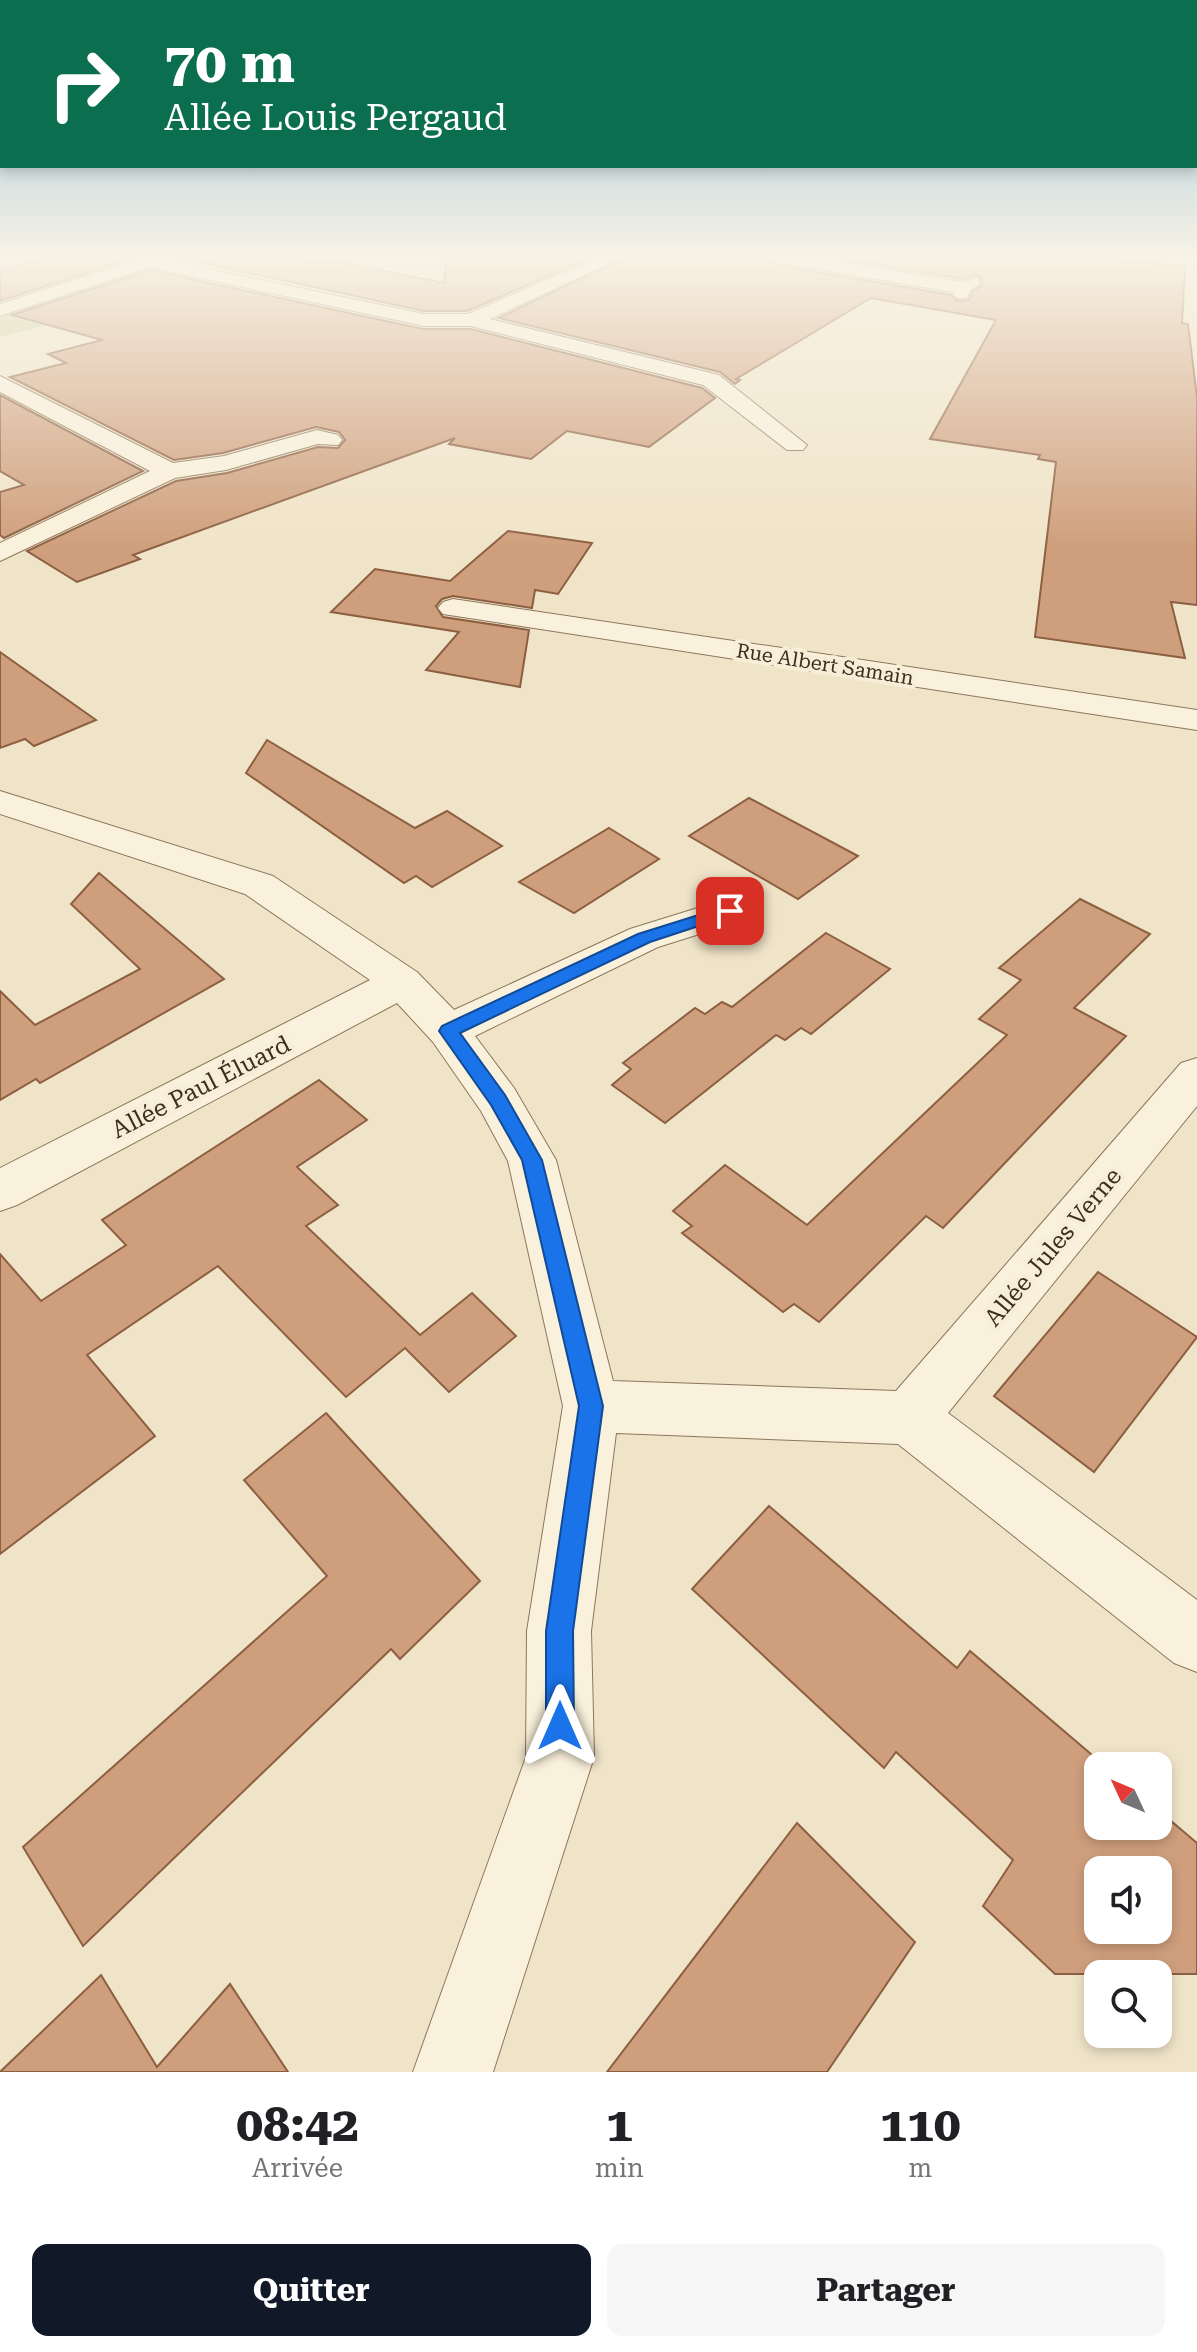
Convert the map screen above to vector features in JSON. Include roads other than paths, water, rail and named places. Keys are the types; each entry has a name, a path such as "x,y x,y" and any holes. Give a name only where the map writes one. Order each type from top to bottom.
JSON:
{"street":[{"path":"606,354 711,380 795,445"},
{"path":"0,383 169,471"},
{"path":"0,553 169,471 226,463 317,437 330,440"},
{"name":"Rue Albert Samain","path":"453,608 1197,720"},
{"path":"0,802 259,885 402,982 448,1031 498,1100 532,1160 591,1406 559,1631 560,1757 453,2072"},
{"path":"448,1031 644,938 730,911"},
{"name":"Allée Paul Éluard","path":"0,1191 402,982"},
{"name":"Allée Jules Verne","path":"909,1418 1197,1075"},
{"path":"591,1406 909,1418 1197,1640"}]}
